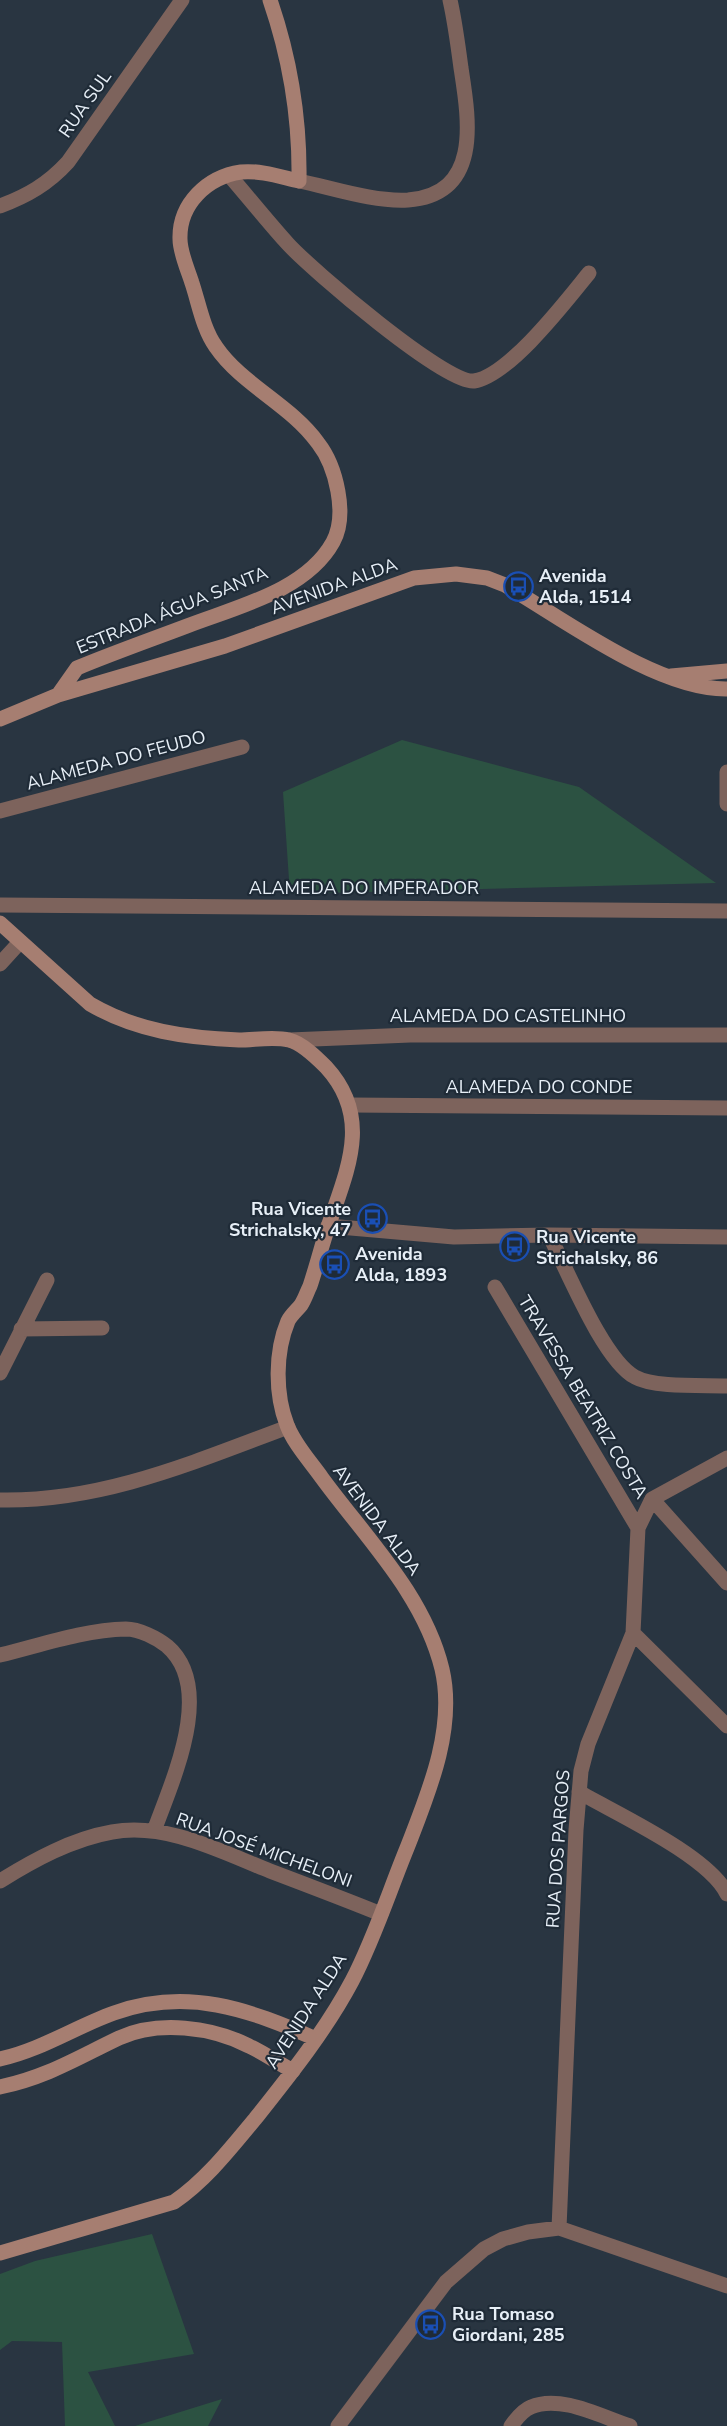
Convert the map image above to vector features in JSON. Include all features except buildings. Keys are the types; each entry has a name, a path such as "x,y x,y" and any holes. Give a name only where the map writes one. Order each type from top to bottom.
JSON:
{"street":[{"name":"RUA SUL","path":"0,207 29,195 53,179 68,162 182,0"},
{"path":"270,0 282,34 295,102 300,144 299,181"},
{"name":"ESTRADA ÁGUA SANTA","path":"58,695 77,668 274,592 320,562 335,540 340,507 334,473 319,443 296,419 231,364 215,346 207,331 183,254 180,240 182,222 191,201 210,182 242,172 267,174 379,197 408,200 432,194 451,181 464,161 469,136 450,0"},
{"path":"229,175 288,244 326,281 435,364 459,377 474,381 500,370 559,310 589,273"},
{"name":"AVENIDA ALDA","path":"0,719 58,695 225,646 414,578 456,574 487,578 505,585 628,660 698,688 727,689"},
{"name":"AVENIDA ALDA","path":"671,676 727,670"},
{"name":"ALAMEDA DO FEUDO","path":"0,811 242,747"},
{"path":"727,772 727,804"},
{"name":"ALAMEDA DO IMPERADOR","path":"0,905 727,911"},
{"path":"0,923 90,1004 128,1023 180,1035 290,1040"},
{"path":"0,964 20,942"},
{"name":"ALAMEDA DO CASTELINHO","path":"290,1040 410,1035 727,1035"},
{"name":"AVENIDA ALDA","path":"0,2253 174,2202 197,2186 293,2072 351,1983 420,1814 442,1740 446,1708 442,1668 429,1633 396,1573 329,1487 288,1427 278,1383 282,1343 289,1319 301,1305 310,1286 350,1158 354,1127 350,1105 336,1078 316,1057 290,1040"},
{"name":"ALAMEDA DO CONDE","path":"350,1105 727,1108"},
{"path":"328,1226 454,1237 549,1235 727,1238"},
{"path":"549,1235 604,1342 620,1366 636,1378 656,1382 727,1386"},
{"path":"0,1373 47,1280"},
{"name":"TRAVESSA BEATRIZ COSTA","path":"495,1287 638,1528"},
{"path":"21,1329 102,1328"},
{"path":"0,1500 22,1500 110,1489 149,1478 288,1427"},
{"path":"727,1458 652,1499 727,1583"},
{"name":"RUA DOS PARGOS","path":"558,2228 579,1792 588,1744 633,1633 638,1528 652,1499"},
{"path":"0,1655 94,1632 129,1629 158,1639 180,1657 190,1688 188,1726 154,1831"},
{"path":"633,1633 727,1726"},
{"path":"579,1792 689,1856 711,1872 727,1894"},
{"name":"RUA JOSÉ MICHELONI","path":"0,1881 26,1865 72,1844 113,1832 154,1831 193,1841 381,1914"},
{"path":"0,2059 26,2053 113,2013 148,2003 190,2000 231,2007 316,2039"},
{"path":"0,2087 35,2079 121,2037 156,2028 197,2030 237,2041 293,2072"},
{"path":"338,2426 446,2282 483,2249 503,2239 528,2232 558,2228 727,2286"},
{"path":"511,2426 529,2408 542,2403 568,2405 630,2426"}],"green space":[{"path":"402,740 579,787 716,883 290,894 283,792"},
{"path":"152,2234 194,2354 88,2372 115,2426 65,2426 62,2342 12,2341 0,2350 0,2274 35,2261"},
{"path":"222,2399 208,2426 135,2426"}],"place":[{"name":"Avenida Alda, 1514","path":"518,586"},
{"name":"Rua Vicente Strichalsky, 47","path":"372,1219"},
{"name":"Rua Vicente Strichalsky, 86","path":"515,1247"},
{"name":"Avenida Alda, 1893","path":"334,1264"},
{"name":"Rua Tomaso Giordani, 285","path":"431,2324"}]}
